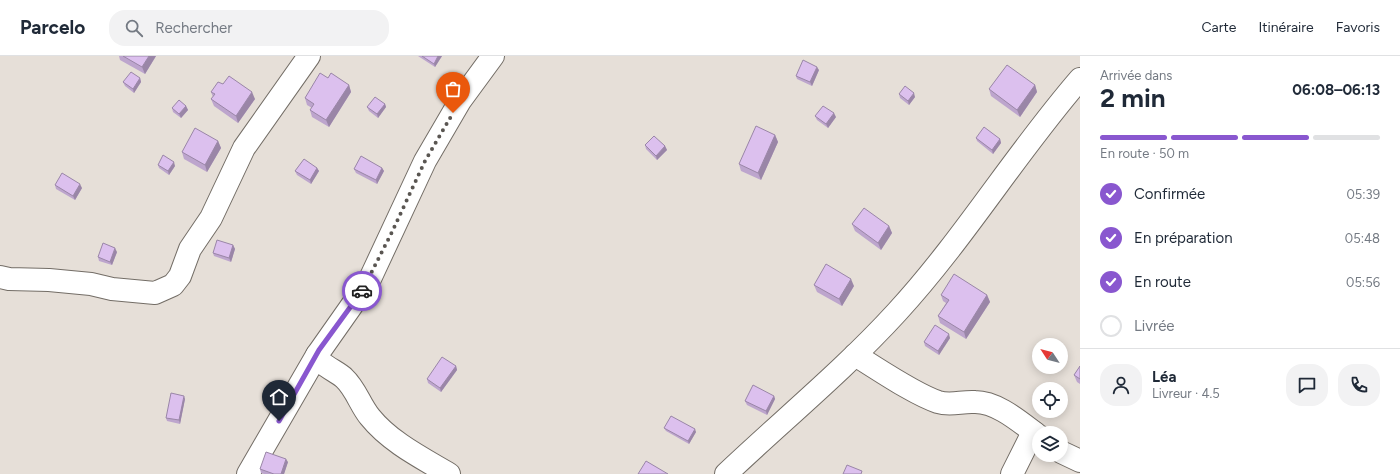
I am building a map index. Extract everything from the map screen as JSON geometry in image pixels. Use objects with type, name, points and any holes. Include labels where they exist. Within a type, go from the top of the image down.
[{"type":"street","points":[[0,277],[9,279],[49,280],[91,284],[112,289],[155,293],[173,286],[180,276],[190,249],[211,218],[244,148],[309,56]]},
{"type":"street","points":[[248,474],[317,355],[369,281],[425,161],[460,101],[493,56]]},
{"type":"street","points":[[726,474],[855,355],[897,312],[954,245],[1017,158],[1080,79]]},
{"type":"street","points":[[317,355],[319,360],[345,379],[370,416],[381,427],[402,445],[449,474]]},
{"type":"street","points":[[855,355],[914,390],[938,402],[956,404],[974,402],[987,404],[1013,417],[1032,431]]},
{"type":"street","points":[[1012,474],[1032,441]]},
{"type":"street","points":[[1068,455],[1080,461]]},
{"type":"building","points":[[123,56],[149,56],[142,67]]},
{"type":"building","points":[[422,56],[438,56],[434,64]]},
{"type":"building","points":[[803,60],[817,67],[810,82],[796,76]]},
{"type":"building","points":[[1007,65],[1035,85],[1017,110],[989,89]]},
{"type":"building","points":[[131,72],[140,78],[133,89],[123,82]]},
{"type":"building","points":[[320,73],[328,78],[331,73],[349,85],[326,120],[310,110],[314,104],[305,98]]},
{"type":"building","points":[[229,76],[252,92],[236,116],[211,99],[215,94],[211,92],[218,82],[223,84]]},
{"type":"building","points":[[905,86],[914,93],[908,101],[899,94]]},
{"type":"building","points":[[375,97],[385,104],[377,114],[367,107]]},
{"type":"building","points":[[179,100],[186,106],[179,114],[172,108]]},
{"type":"building","points":[[823,106],[834,113],[826,124],[815,116]]},
{"type":"building","points":[[756,126],[775,135],[758,173],[739,164]]},
{"type":"building","points":[[984,127],[1000,139],[992,150],[976,138]]},
{"type":"building","points":[[195,128],[218,141],[205,165],[182,152]]},
{"type":"building","points":[[654,136],[665,146],[656,156],[645,145]]},
{"type":"building","points":[[163,155],[174,162],[168,171],[158,165]]},
{"type":"building","points":[[361,156],[382,168],[376,180],[354,169]]},
{"type":"building","points":[[304,159],[317,168],[310,180],[295,171]]},
{"type":"building","points":[[62,173],[80,184],[73,196],[55,185]]},
{"type":"building","points":[[864,208],[889,226],[878,243],[852,224]]},
{"type":"building","points":[[217,240],[233,245],[229,258],[213,253]]},
{"type":"building","points":[[103,243],[115,248],[110,262],[98,257]]},
{"type":"building","points":[[826,264],[851,279],[839,299],[814,285]]},
{"type":"building","points":[[954,274],[987,295],[964,332],[938,316],[949,300],[941,295]]},
{"type":"building","points":[[935,325],[949,334],[938,351],[924,342]]},
{"type":"building","points":[[442,357],[456,366],[440,388],[427,379]]},
{"type":"building","points":[[1080,366],[1080,379],[1074,375]]},
{"type":"building","points":[[753,385],[774,396],[766,411],[745,401]]},
{"type":"building","points":[[171,393],[184,396],[179,420],[166,418]]},
{"type":"building","points":[[671,416],[695,429],[688,441],[664,428]]},
{"type":"building","points":[[266,452],[286,459],[281,474],[274,474],[260,469]]},
{"type":"building","points":[[646,461],[668,474],[638,474]]},
{"type":"building","points":[[847,465],[862,471],[861,474],[843,474]]},
{"type":"way so far","points":[[362,291],[369,281],[425,161],[453,113]]},
{"type":"route","points":[[279,421],[319,350],[362,291]]}]
